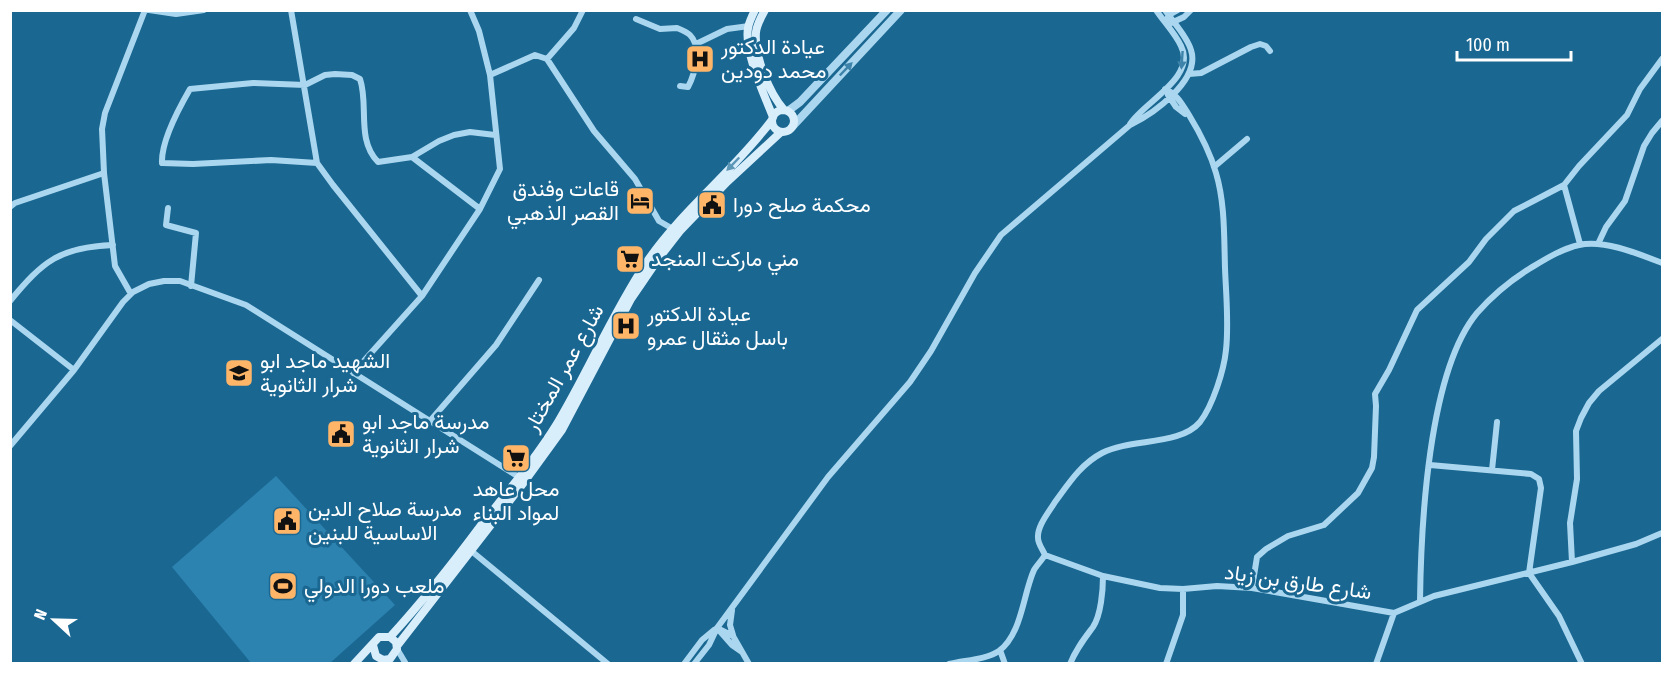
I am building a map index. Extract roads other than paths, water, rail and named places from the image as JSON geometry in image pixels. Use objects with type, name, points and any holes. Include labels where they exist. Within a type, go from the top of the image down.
[{"type":"main road","points":[[755,10],[749,27],[748,41],[773,127],[786,132],[792,127],[794,120],[775,100],[757,50],[756,32],[765,10]]},
{"type":"main road","points":[[772,118],[778,112],[786,111]]},
{"type":"main road","name":"شارع عمر المختار","points":[[522,479],[568,405],[628,291],[673,229],[759,137],[772,118]]},
{"type":"main road","name":"شارع عمر المختار","points":[[397,647],[468,549],[562,430],[632,299],[659,258],[680,231],[727,182],[781,132]]},
{"type":"main road","name":"شارع عمر المختار","points":[[390,637],[468,549]]},
{"type":"main road","points":[[354,663],[380,637],[390,637],[397,647],[393,656],[386,661],[370,663]]},
{"type":"main road","points":[[373,645],[374,654],[386,661]]},
{"type":"street","points":[[131,294],[115,266],[104,173],[102,129],[105,113],[147,10],[176,14],[204,10]]},
{"type":"street","points":[[291,10],[317,163],[422,296]]},
{"type":"street","points":[[353,373],[422,296],[480,209],[500,169],[490,75],[479,31],[470,10]]},
{"type":"street","points":[[547,59],[574,28],[583,10]]},
{"type":"street","points":[[786,111],[800,102],[887,10]]},
{"type":"street","points":[[792,127],[901,10]]},
{"type":"street","points":[[1130,125],[1136,114],[1181,72],[1184,53],[1181,45],[1156,10]]},
{"type":"street","points":[[1167,13],[1178,10]]},
{"type":"street","points":[[1165,23],[1174,23],[1191,10]]},
{"type":"street","points":[[1165,23],[1167,13]]},
{"type":"street","points":[[694,663],[709,645],[732,606],[828,477],[909,382],[931,351],[980,265],[1001,235],[1130,125],[1174,93],[1189,74],[1193,58],[1192,52],[1167,13]]},
{"type":"street","points":[[636,20],[660,29],[677,28],[690,35],[696,44],[694,75],[688,87],[680,86]]},
{"type":"street","points":[[696,44],[727,29],[749,27]]},
{"type":"street","points":[[1189,74],[1201,73],[1260,44],[1266,46],[1270,51]]},
{"type":"street","points":[[490,75],[535,55],[547,59],[594,131],[635,179],[659,221],[673,229]]},
{"type":"street","points":[[1252,588],[1257,557],[1288,536],[1324,525],[1358,493],[1372,468],[1374,458],[1375,394],[1417,310],[1469,262],[1486,239],[1514,211],[1564,185],[1627,115],[1640,89],[1662,59]]},
{"type":"street","points":[[317,163],[271,160],[194,164],[162,163],[168,135],[189,89],[253,82],[304,85],[325,75],[344,74],[357,77],[361,83],[366,139],[375,159],[383,162],[412,157],[454,135],[470,132],[495,135]]},
{"type":"street","points":[[949,663],[986,657],[1000,650],[1009,639],[1020,617],[1035,569],[1045,555],[1038,539],[1040,529],[1046,516],[1073,477],[1101,454],[1117,447],[1184,434],[1200,422],[1210,405],[1223,366],[1227,331],[1221,198],[1214,166],[1207,148],[1174,93],[1165,89]]},
{"type":"street","points":[[1165,89],[1176,107],[1190,118]]},
{"type":"street","points":[[1598,244],[1606,227],[1625,201],[1644,146],[1662,121]]},
{"type":"street","points":[[1214,166],[1247,139]]},
{"type":"street","points":[[412,157],[480,209]]},
{"type":"street","points":[[10,207],[15,203],[104,173]]},
{"type":"street","points":[[1564,185],[1580,244]]},
{"type":"street","points":[[168,208],[166,225],[196,232],[191,286]]},
{"type":"street","points":[[1420,602],[1424,505],[1445,382],[1464,335],[1477,314],[1511,281],[1543,261],[1580,244],[1598,244],[1635,252],[1662,262]]},
{"type":"street","points":[[10,302],[46,263],[71,250],[88,246],[113,245]]},
{"type":"street","points":[[430,421],[496,345],[539,280]]},
{"type":"street","points":[[10,446],[74,370],[131,294],[149,284],[180,281],[246,305],[522,479]]},
{"type":"street","points":[[10,320],[74,370]]},
{"type":"street","points":[[1572,562],[1570,523],[1577,479],[1576,431],[1581,418],[1588,403],[1599,391],[1662,339]]},
{"type":"street","points":[[1492,470],[1497,422]]},
{"type":"street","points":[[1430,465],[1531,474],[1539,479],[1541,488],[1529,573],[1559,616],[1582,663]]},
{"type":"street","name":"شارع طارق بن زياد","points":[[1045,555],[1102,576],[1160,588],[1184,589],[1217,586],[1252,588],[1394,613],[1458,589],[1572,562],[1662,533]]},
{"type":"street","points":[[468,549],[608,663]]},
{"type":"street","points":[[1070,663],[1076,649],[1096,620],[1104,592],[1102,576]]},
{"type":"street","points":[[1166,663],[1183,615],[1184,589]]},
{"type":"street","points":[[731,639],[732,606]]},
{"type":"street","points":[[1376,663],[1394,613]]},
{"type":"street","points":[[717,628],[731,639],[749,663]]},
{"type":"street","points":[[684,663],[702,640],[717,628]]},
{"type":"street","points":[[709,645],[715,641],[731,639]]},
{"type":"street","points":[[397,647],[406,663]]},
{"type":"street","points":[[1000,650],[1005,663]]},
{"type":"place","name":"عيادة الدكتور محمد دودين","points":[[700,59]]},
{"type":"place","name":"قاعات وفندق القصر الذهبي","points":[[640,201]]},
{"type":"place","name":"محكمة صلح دورا","points":[[712,205]]},
{"type":"place","name":"مني ماركت المنجد","points":[[630,259]]},
{"type":"place","name":"عيادة الدكتور باسل مثقال عمرو","points":[[626,326]]},
{"type":"place","name":"الشهيد ماجد ابو شرار الثانوية","points":[[239,373]]},
{"type":"place","name":"مدرسة ماجد ابو شرار الثانوية","points":[[341,434]]},
{"type":"place","name":"محل عاهد لمواد البناء","points":[[516,458]]},
{"type":"place","name":"مدرسة صلاح الدين الاساسية للبنين","points":[[287,521]]},
{"type":"place","name":"ملعب دورا الدولي","points":[[283,586]]}]
